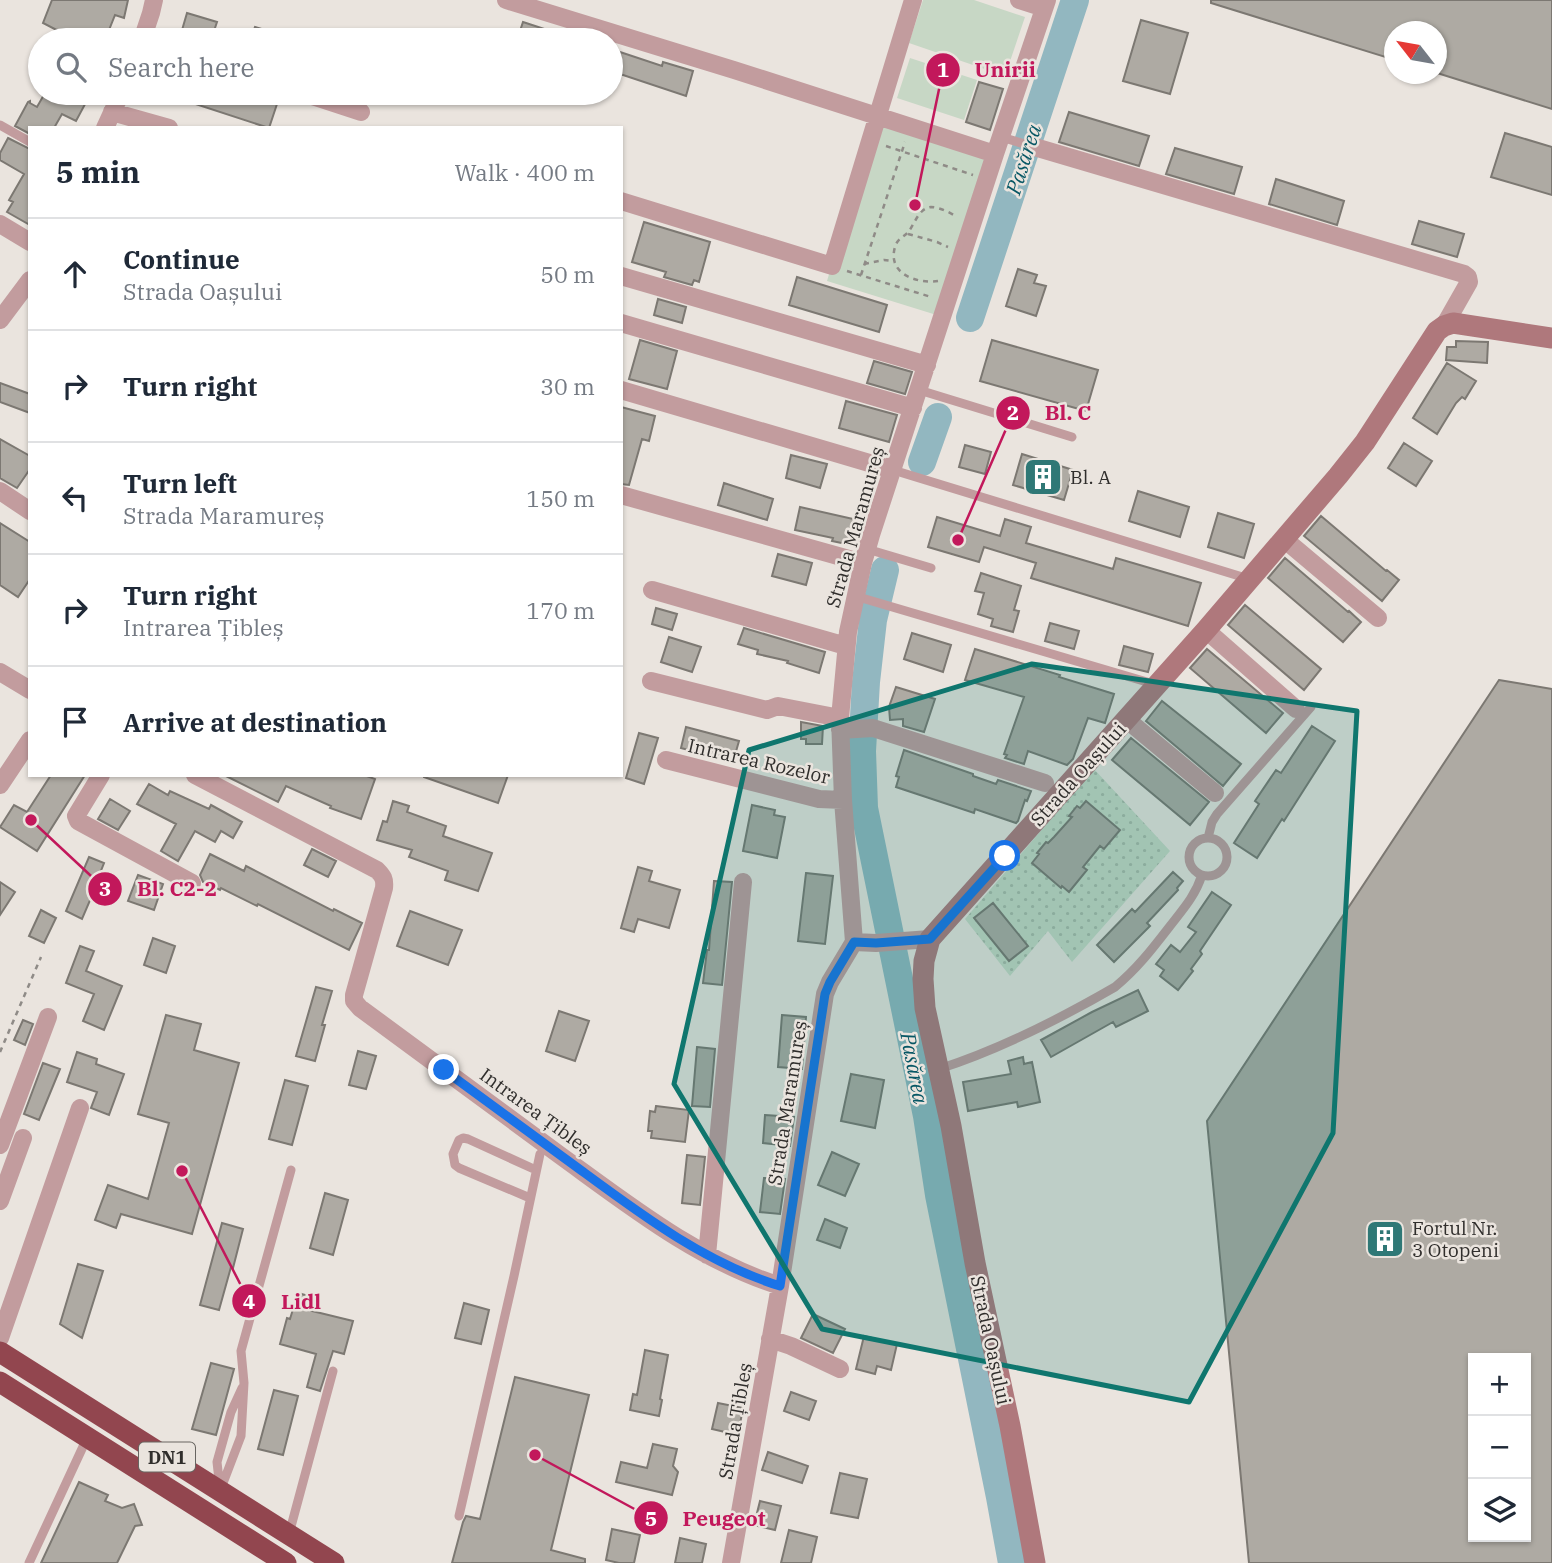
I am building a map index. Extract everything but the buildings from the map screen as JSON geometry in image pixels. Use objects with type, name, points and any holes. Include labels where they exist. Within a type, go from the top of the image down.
[{"type":"highway","name":"DN1","points":[[0,1352],[334,1563]]},
{"type":"highway","name":"DN1","points":[[2,1388],[88,1437],[286,1563]]},
{"type":"street","points":[[146,28],[154,0]]},
{"type":"street","points":[[506,0],[596,28]]},
{"type":"street","points":[[623,202],[832,266],[914,0]]},
{"type":"street","points":[[1019,0],[1045,4]]},
{"type":"street","name":"Strada Maramureș","points":[[780,1286],[825,994],[854,942],[840,724],[850,637],[870,555],[900,472],[913,408],[1045,4]]},
{"type":"street","points":[[623,37],[995,154]]},
{"type":"street","points":[[340,105],[361,112]]},
{"type":"street","points":[[108,120],[154,126]]},
{"type":"street","points":[[1038,148],[1464,274],[1469,282],[1444,326]]},
{"type":"street","points":[[0,224],[28,241]]},
{"type":"street","points":[[623,277],[927,365]]},
{"type":"street","points":[[0,320],[28,283]]},
{"type":"street","points":[[1444,326],[1453,323],[1552,338]]},
{"type":"street","points":[[623,324],[913,408]]},
{"type":"street","name":"Strada Oașului","points":[[1035,1563],[1010,1426],[975,1263],[951,1126],[925,1008],[923,979],[930,939],[1251,579],[1360,448],[1437,331],[1444,326]]},
{"type":"street","points":[[623,391],[900,472]]},
{"type":"street","points":[[0,491],[28,510]]},
{"type":"street","points":[[623,495],[870,555]]},
{"type":"street","points":[[1284,539],[1378,618]]},
{"type":"street","points":[[652,590],[850,637]]},
{"type":"street","points":[[1206,630],[1303,708]]},
{"type":"street","points":[[0,672],[28,689]]},
{"type":"street","points":[[651,681],[767,710],[778,706],[840,724],[873,728],[1045,783]]},
{"type":"street","points":[[1126,719],[1214,793]]},
{"type":"street","points":[[0,785],[28,743]]},
{"type":"street","name":"Intrarea Rozelor","points":[[666,760],[819,799],[843,800]]},
{"type":"street","points":[[100,777],[76,816],[78,821],[192,883]]},
{"type":"street","name":"Intrarea Țibleș","points":[[207,778],[377,870],[383,876],[384,888],[354,995],[354,1001],[360,1008],[649,1219],[707,1255],[780,1286]]},
{"type":"street","points":[[707,1255],[743,882]]},
{"type":"street","points":[[854,942],[930,939]]},
{"type":"street","points":[[0,1145],[48,1017]]},
{"type":"street","points":[[0,1338],[80,1108]]},
{"type":"street","points":[[0,1200],[23,1138]]},
{"type":"street","name":"Strada Țibleș","points":[[731,1563],[780,1286]]},
{"type":"street","points":[[770,1339],[840,1369]]},
{"type":"lane","points":[[0,125],[28,141]]},
{"type":"lane","points":[[1002,137],[1038,148]]},
{"type":"lane","points":[[919,390],[1072,437]]},
{"type":"lane","points":[[900,472],[1251,579]]},
{"type":"lane","points":[[870,555],[907,560],[931,568]]},
{"type":"lane","points":[[861,598],[1147,682]]},
{"type":"lane","points":[[1208,838],[1217,814],[1303,708]]},
{"type":"lane","points":[[1208,838],[1220,843],[1224,848],[1226,860],[1220,871],[1202,875],[1190,863],[1190,851],[1197,841],[1208,838]]},
{"type":"lane","points":[[939,1069],[1015,1040],[1115,987],[1129,976],[1196,892],[1202,875]]},
{"type":"lane","points":[[530,1198],[459,1168],[453,1160],[453,1154],[459,1140],[463,1138],[536,1170]]},
{"type":"lane","points":[[459,1516],[540,1154]]},
{"type":"lane","points":[[220,1491],[241,1436],[244,1384],[242,1351],[291,1170]]},
{"type":"lane","points":[[289,1534],[333,1371]]},
{"type":"lane","points":[[220,1491],[217,1462],[231,1412],[244,1384]]},
{"type":"lane","points":[[29,1563],[88,1437]]},
{"type":"path","points":[[861,275],[910,126]]},
{"type":"path","points":[[870,140],[976,176]]},
{"type":"path","points":[[908,234],[916,218],[931,207],[951,213],[963,221]]},
{"type":"path","points":[[942,276],[938,281],[927,282],[913,280],[899,272],[894,261],[895,247],[901,237],[908,234],[937,242],[962,256]]},
{"type":"path","points":[[864,264],[894,261]]},
{"type":"path","points":[[832,266],[948,302]]},
{"type":"path","points":[[0,1052],[41,957]]},
{"type":"highlighted area","points":[[1032,664],[1357,711],[1333,1133],[1189,1402],[822,1329],[674,1084],[749,750]]},
{"type":"green space","points":[[923,0],[974,0],[1025,17],[1005,76],[909,43]]},
{"type":"green space","points":[[910,58],[977,80],[964,120],[897,98]]},
{"type":"green space","points":[[877,116],[995,154],[943,317],[827,281]]},
{"type":"green space","points":[[1094,769],[1170,851],[1072,962],[1048,931],[1010,976],[965,919]]},
{"type":"waterway","name":"Pasărea","points":[[970,318],[1075,0]]},
{"type":"waterway","name":"Pasărea","points":[[922,462],[938,417]]},
{"type":"waterway","name":"Pasărea","points":[[885,570],[873,620],[866,682],[862,751],[864,808],[927,1116],[939,1195],[1012,1563]]},
{"type":"place","name":"Unirii","points":[[915,205]]},
{"type":"place","name":"Bl. A","points":[[1043,477]]},
{"type":"place","name":"Bl. C","points":[[958,540]]},
{"type":"place","name":"Bl. C2-2","points":[[31,820]]},
{"type":"place","name":"Lidl","points":[[182,1171]]},
{"type":"place","name":"Fortul Nr. 3 Otopeni","points":[[1385,1239]]},
{"type":"place","name":"Peugeot","points":[[535,1455]]},
{"type":"route","points":[[444,1070],[649,1219],[707,1255],[780,1286],[825,994],[830,982],[854,942],[930,939],[1005,856]]}]
